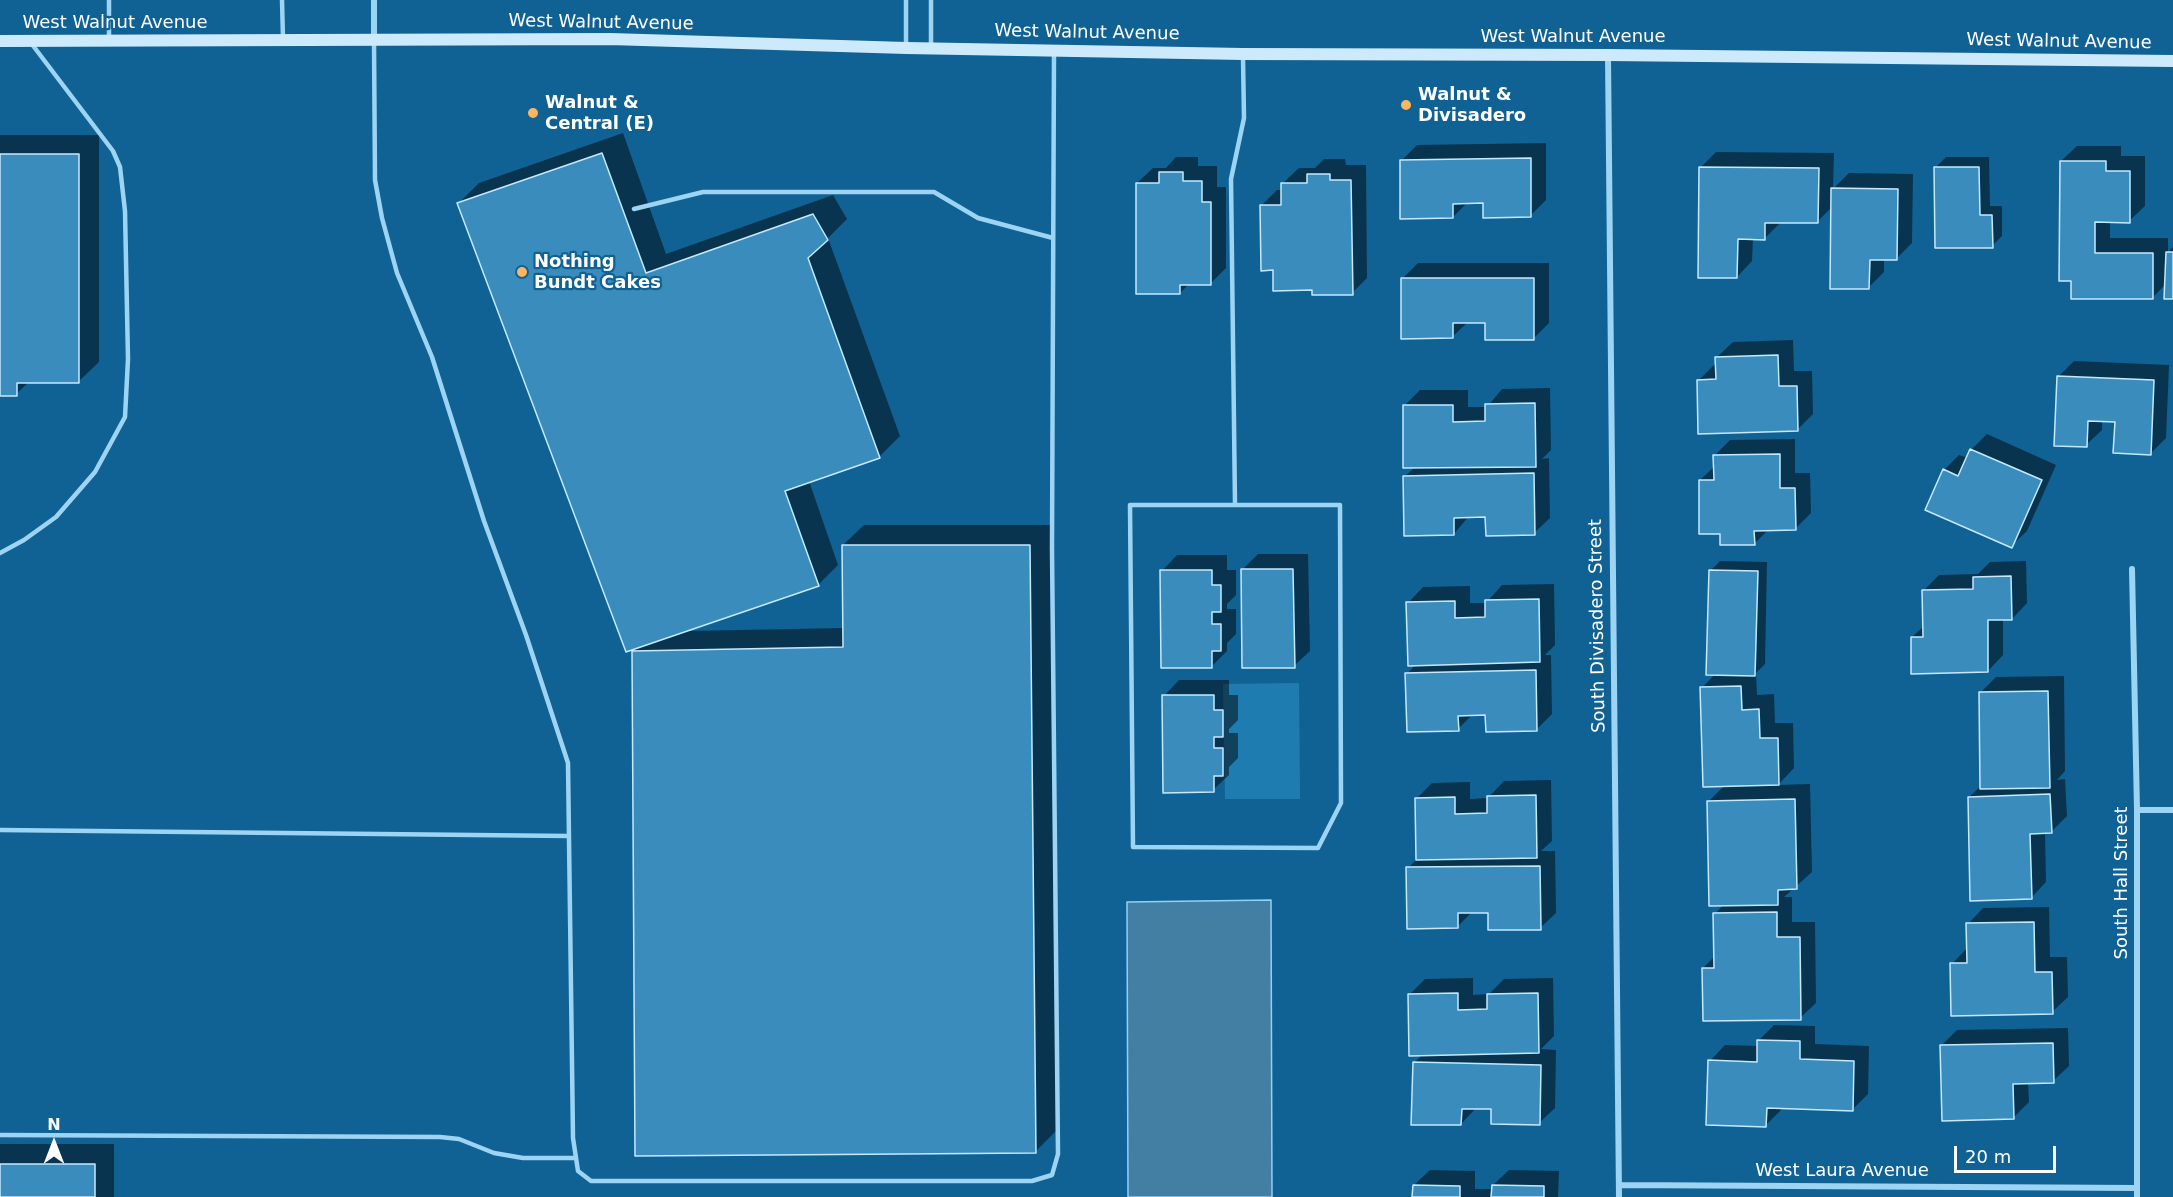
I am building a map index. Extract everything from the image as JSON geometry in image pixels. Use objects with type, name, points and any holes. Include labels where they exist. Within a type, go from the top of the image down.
[{"type":"main road","name":"West Walnut Avenue","points":[[0,41],[610,39],[931,49],[1243,54],[2173,61]]},
{"type":"street","points":[[374,0],[374,41]]},
{"type":"street","name":"South Divisadero Street","points":[[1608,55],[1619,1197]]},
{"type":"street","name":"South Hall Street","points":[[2132,569],[2137,810],[2137,1197]]},
{"type":"street","points":[[2137,810],[2173,810]]},
{"type":"street","name":"West Laura Avenue","points":[[1619,1185],[2137,1188]]},
{"type":"lane","points":[[109,0],[109,41]]},
{"type":"lane","points":[[282,0],[283,41]]},
{"type":"lane","points":[[906,0],[906,48]]},
{"type":"lane","points":[[931,0],[931,49]]},
{"type":"lane","points":[[0,553],[24,540],[56,517],[94,472],[125,417],[128,348],[125,211],[120,167],[113,151],[30,41]]},
{"type":"lane","points":[[374,41],[375,180],[382,218],[397,273],[432,357],[484,521],[560,734],[568,763],[570,1037],[575,1158],[578,1171],[591,1181],[1032,1181],[1052,1175],[1058,1154],[1052,549],[1054,51]]},
{"type":"lane","points":[[1235,505],[1231,179],[1244,118],[1243,54]]},
{"type":"lane","points":[[634,209],[703,192],[934,192],[978,218],[1053,238]]},
{"type":"lane","points":[[1130,505],[1235,505],[1340,505],[1341,803],[1318,848],[1133,847],[1130,505]]},
{"type":"lane","points":[[0,830],[568,836]]},
{"type":"lane","points":[[0,1135],[440,1137],[459,1140],[494,1153],[523,1158],[575,1158]]},
{"type":"shaded area","points":[[1299,683],[1300,799],[1225,799],[1223,684]]},
{"type":"shaded area","points":[[1271,900],[1272,1197],[1128,1197],[1127,902]]},
{"type":"building","points":[[602,153],[646,273],[813,214],[828,240],[808,258],[880,458],[785,491],[819,586],[626,652],[457,203]]},
{"type":"building","points":[[0,154],[79,154],[79,383],[17,383],[17,396],[0,396]]},
{"type":"building","points":[[1531,158],[1531,217],[1483,218],[1483,203],[1453,204],[1453,218],[1400,219],[1400,160]]},
{"type":"building","points":[[2060,161],[2106,161],[2106,171],[2130,171],[2130,223],[2095,222],[2095,253],[2153,253],[2153,299],[2071,299],[2071,281],[2059,281]]},
{"type":"building","points":[[1699,167],[1819,168],[1818,223],[1765,223],[1765,240],[1738,239],[1737,278],[1698,278]]},
{"type":"building","points":[[1934,167],[1979,167],[1980,215],[1992,215],[1993,248],[1935,248]]},
{"type":"building","points":[[1159,172],[1183,172],[1183,181],[1202,181],[1202,202],[1211,202],[1211,285],[1180,285],[1180,294],[1136,294],[1136,183],[1159,183]]},
{"type":"building","points":[[1307,174],[1330,174],[1330,180],[1351,180],[1353,295],[1312,295],[1312,290],[1273,291],[1273,270],[1261,271],[1260,205],[1281,205],[1281,183],[1307,183]]},
{"type":"building","points":[[1831,188],[1898,189],[1897,260],[1870,260],[1869,289],[1830,289]]},
{"type":"building","points":[[2166,252],[2173,252],[2173,299],[2164,299]]},
{"type":"building","points":[[1401,278],[1534,278],[1534,340],[1485,340],[1485,323],[1453,323],[1453,338],[1401,339]]},
{"type":"building","points":[[1778,355],[1779,386],[1797,386],[1798,431],[1698,434],[1697,380],[1716,379],[1715,357]]},
{"type":"building","points":[[2057,376],[2154,380],[2151,455],[2113,453],[2115,422],[2088,421],[2087,447],[2054,446]]},
{"type":"building","points":[[1535,403],[1536,467],[1403,468],[1403,405],[1453,405],[1453,422],[1485,421],[1485,404]]},
{"type":"building","points":[[1970,449],[2042,480],[2012,548],[1925,510],[1943,469],[1958,476]]},
{"type":"building","points":[[1780,454],[1780,488],[1795,488],[1796,530],[1754,531],[1755,545],[1720,545],[1720,534],[1699,534],[1699,480],[1714,480],[1713,455]]},
{"type":"building","points":[[1534,473],[1535,535],[1486,536],[1485,517],[1454,518],[1454,535],[1404,536],[1403,476]]},
{"type":"building","points":[[842,545],[1030,545],[1036,1153],[635,1156],[632,651],[843,647]]},
{"type":"building","points":[[1241,569],[1293,569],[1295,668],[1242,668]]},
{"type":"building","points":[[1160,570],[1212,570],[1212,585],[1221,585],[1221,612],[1212,612],[1212,624],[1221,624],[1221,651],[1212,651],[1212,668],[1161,668]]},
{"type":"building","points":[[1709,570],[1758,571],[1755,676],[1706,675]]},
{"type":"building","points":[[2011,576],[2012,620],[1988,620],[1988,672],[1911,674],[1911,637],[1923,637],[1922,590],[1973,589],[1973,577]]},
{"type":"building","points":[[1539,599],[1540,662],[1408,666],[1406,602],[1455,601],[1455,618],[1485,617],[1485,600]]},
{"type":"building","points":[[1536,670],[1537,731],[1486,732],[1485,715],[1458,716],[1459,731],[1407,732],[1405,673]]},
{"type":"building","points":[[1741,686],[1742,710],[1759,709],[1760,738],[1778,738],[1779,785],[1703,787],[1700,687]]},
{"type":"building","points":[[2048,691],[2050,788],[1980,789],[1979,692]]},
{"type":"building","points":[[1162,695],[1214,695],[1214,710],[1223,710],[1223,737],[1214,737],[1214,748],[1223,748],[1223,776],[1214,776],[1214,792],[1163,793]]},
{"type":"building","points":[[2050,794],[2052,833],[2030,834],[2032,899],[1970,901],[1968,797]]},
{"type":"building","points":[[1536,795],[1537,858],[1416,860],[1415,798],[1455,797],[1455,814],[1487,813],[1487,796]]},
{"type":"building","points":[[1795,799],[1797,889],[1778,890],[1778,905],[1709,906],[1707,801]]},
{"type":"building","points":[[1540,866],[1541,930],[1488,930],[1488,913],[1458,913],[1458,928],[1407,929],[1406,867]]},
{"type":"building","points":[[1777,912],[1777,937],[1800,937],[1801,1020],[1703,1021],[1702,968],[1714,968],[1713,913]]},
{"type":"building","points":[[2034,922],[2035,972],[2052,972],[2053,1014],[1951,1016],[1950,963],[1967,963],[1966,923]]},
{"type":"building","points":[[1458,993],[1458,1010],[1487,1009],[1487,994],[1538,993],[1539,1053],[1409,1056],[1408,994]]},
{"type":"building","points":[[1757,1040],[1800,1041],[1800,1059],[1854,1061],[1853,1111],[1767,1108],[1766,1127],[1706,1125],[1708,1060],[1757,1062]]},
{"type":"building","points":[[2053,1043],[2054,1083],[2013,1084],[2014,1119],[1942,1121],[1940,1045]]},
{"type":"building","points":[[1413,1062],[1541,1065],[1540,1125],[1491,1124],[1491,1109],[1462,1109],[1461,1125],[1411,1125]]},
{"type":"building","points":[[0,1164],[95,1164],[95,1197],[0,1197]]},
{"type":"building","points":[[1413,1185],[1460,1186],[1460,1197],[1412,1197]]},
{"type":"building","points":[[1492,1185],[1544,1186],[1544,1197],[1491,1197]]},
{"type":"place","name":"Walnut & Divisadero","points":[[1406,105]]},
{"type":"place","name":"Walnut & Central (E)","points":[[533,113]]},
{"type":"place","name":"Nothing Bundt Cakes","points":[[522,272]]}]
